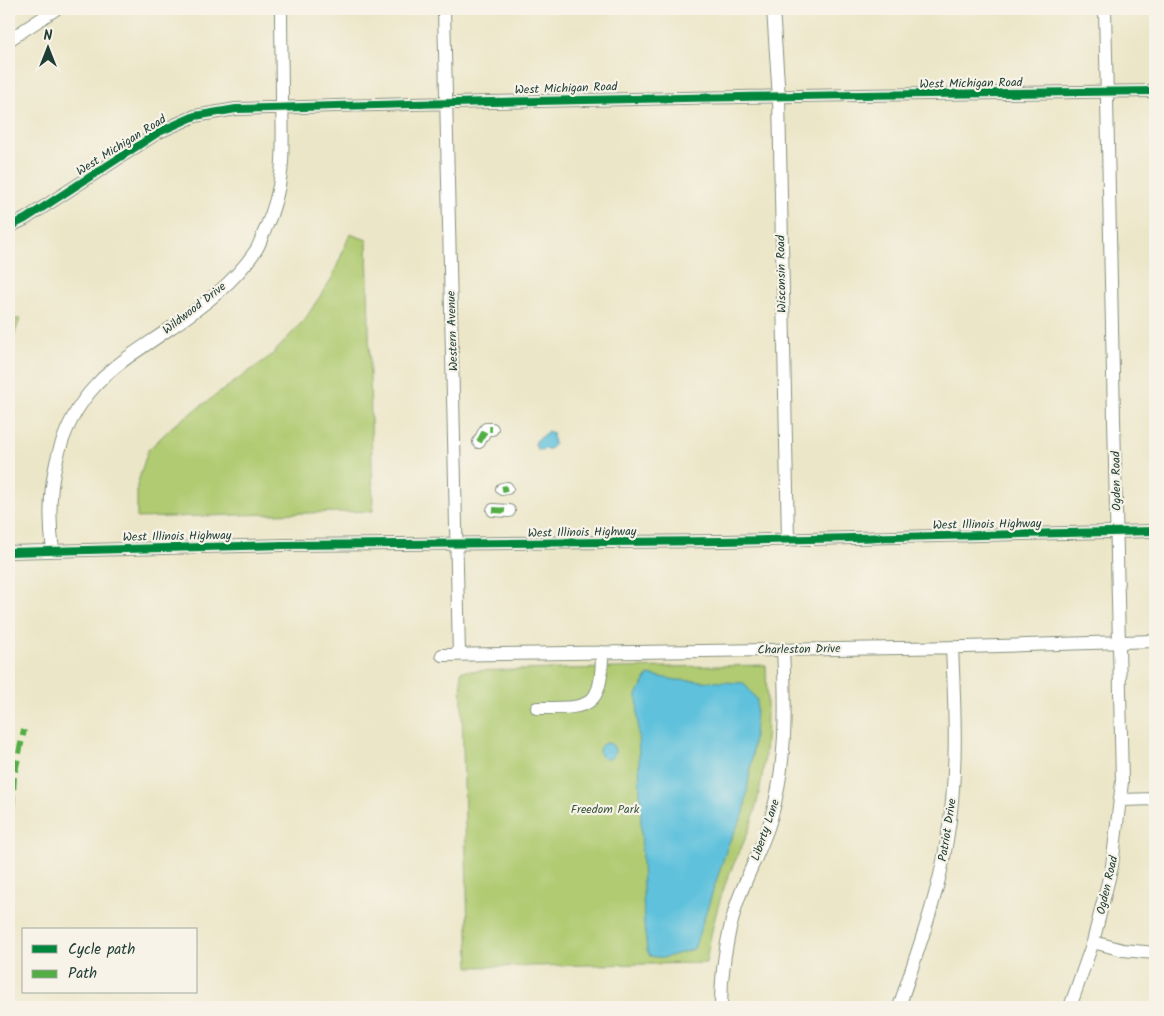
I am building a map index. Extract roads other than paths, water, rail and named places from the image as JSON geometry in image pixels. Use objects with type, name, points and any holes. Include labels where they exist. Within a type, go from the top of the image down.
[{"type":"street","points":[[9,40],[56,9]]},
{"type":"street","name":"Wildwood Drive","points":[[53,550],[50,504],[54,471],[65,434],[88,395],[106,375],[224,287],[256,250],[277,204],[284,157],[281,9]]},
{"type":"street","name":"Western Avenue","points":[[444,9],[459,654]]},
{"type":"street","name":"Wisconsin Road","points":[[773,9],[778,98],[788,540]]},
{"type":"street","name":"Ogden Road","points":[[1070,1007],[1093,942],[1112,866],[1121,800],[1105,9]]},
{"type":"street","name":"West Michigan Road","points":[[9,227],[25,219],[159,132],[195,116],[236,109],[614,98],[778,98],[1155,91]]},
{"type":"street","points":[[479,442],[486,429],[492,429]]},
{"type":"street","points":[[492,510],[510,511]]},
{"type":"street","name":"West Illinois Highway","points":[[9,552],[284,545],[456,545],[1155,532]]},
{"type":"street","name":"Charleston Drive","points":[[442,655],[952,647],[1155,641]]},
{"type":"street","name":"Patriot Drive","points":[[899,1007],[937,887],[947,840],[955,746],[952,647]]},
{"type":"street","name":"Liberty Lane","points":[[721,1007],[722,978],[736,906],[770,822],[779,784],[785,733],[783,649]]},
{"type":"street","points":[[537,708],[578,707],[592,701],[600,690],[602,652]]},
{"type":"street","points":[[1121,800],[1155,799]]},
{"type":"street","points":[[1093,942],[1130,951],[1155,953]]},
{"type":"water","points":[[548,431],[553,433],[554,445],[550,449],[538,450],[535,445],[536,441]]},
{"type":"water","points":[[648,675],[677,680],[744,683],[757,700],[752,758],[744,813],[728,845],[694,949],[663,958],[650,956],[647,950],[644,925],[637,695]]},
{"type":"water","points":[[607,743],[615,751],[607,759],[599,751]]},
{"type":"park label","name":"Freedom Park","points":[[605,809]]}]
